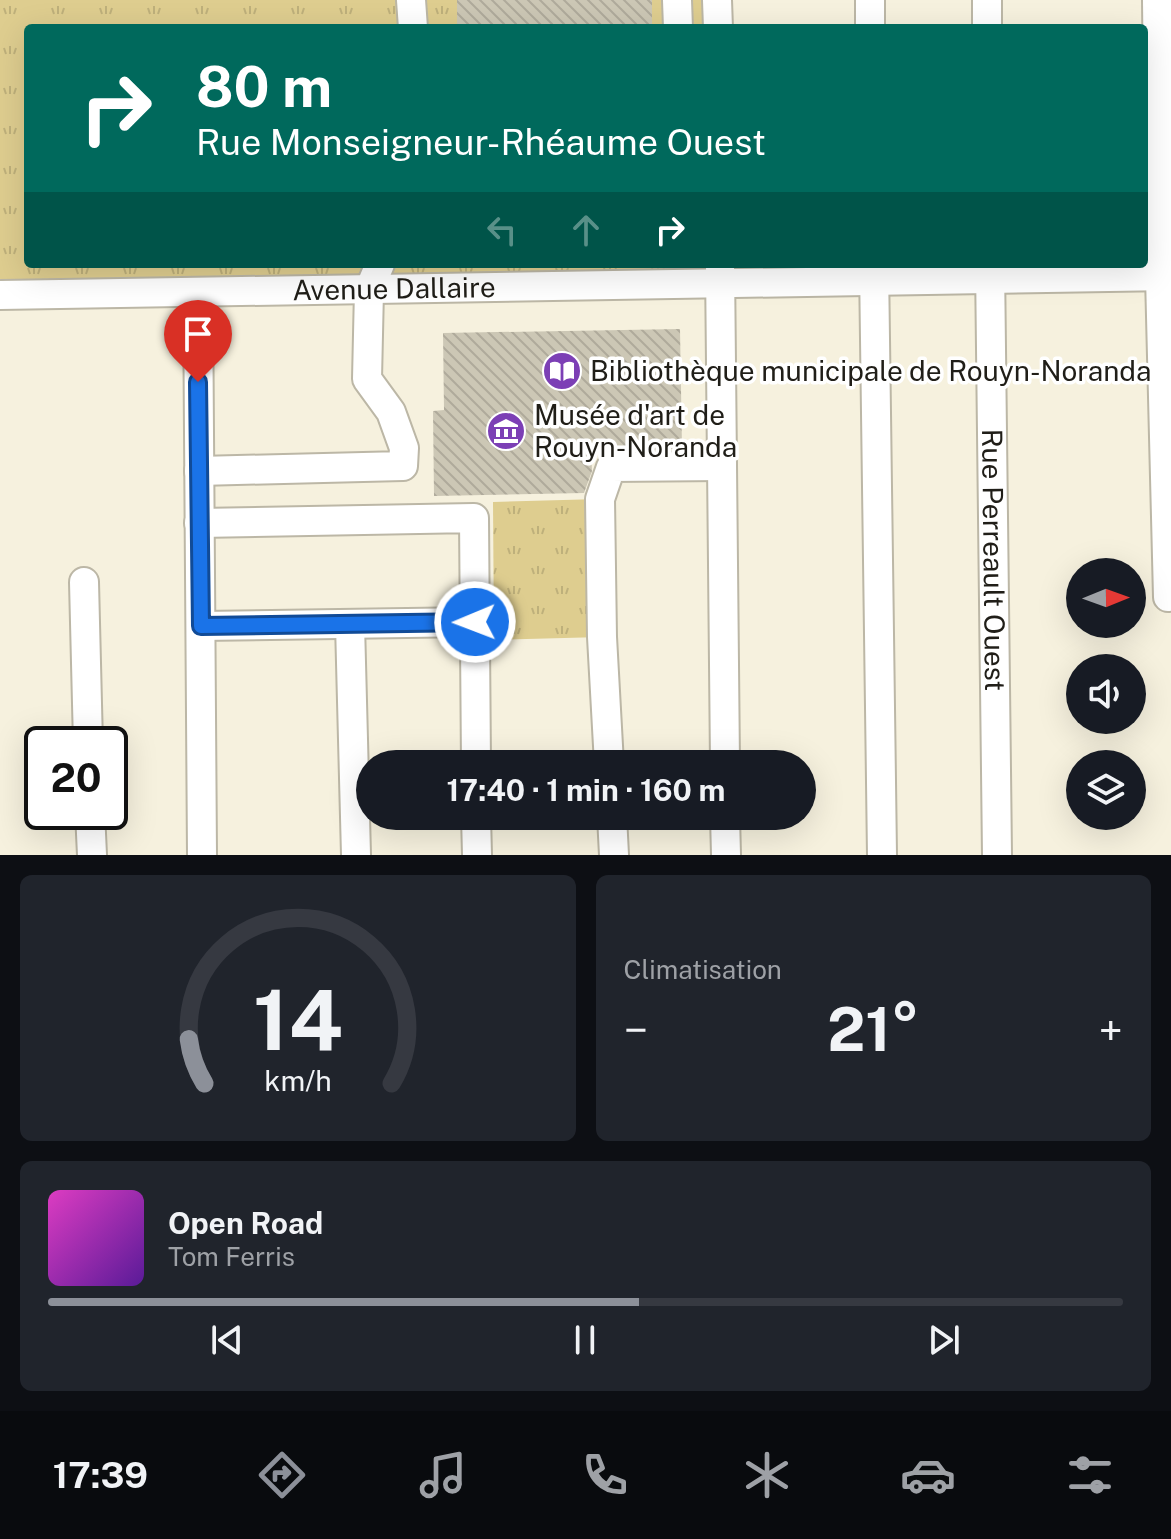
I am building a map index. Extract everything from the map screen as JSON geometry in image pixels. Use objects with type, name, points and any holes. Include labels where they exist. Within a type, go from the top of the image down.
[{"type":"street","points":[[411,0],[413,24]]},
{"type":"street","points":[[677,0],[678,24]]},
{"type":"street","points":[[717,0],[718,24]]},
{"type":"street","points":[[870,0],[870,24]]},
{"type":"street","points":[[987,0],[987,24]]},
{"type":"street","points":[[1157,0],[1165,276],[1168,597]]},
{"type":"street","points":[[199,471],[403,466],[404,448],[391,412],[367,379],[369,290],[378,268]]},
{"type":"street","name":"Avenue Dallaire","points":[[0,295],[369,290],[720,274],[990,271],[1165,276]]},
{"type":"street","name":"Rue Perreault Ouest","points":[[990,271],[997,855]]},
{"type":"street","points":[[875,272],[882,855]]},
{"type":"street","points":[[720,274],[725,750]]},
{"type":"street","points":[[198,292],[202,855]]},
{"type":"street","points":[[608,750],[602,637],[600,499],[611,467],[722,466]]},
{"type":"street","points":[[199,523],[474,518],[476,750]]},
{"type":"street","points":[[84,582],[88,726]]},
{"type":"street","points":[[201,626],[475,622]]},
{"type":"street","points":[[350,624],[356,855]]},
{"type":"street","points":[[91,830],[92,855]]},
{"type":"street","points":[[476,830],[477,855]]},
{"type":"street","points":[[613,830],[614,855]]},
{"type":"street","points":[[725,830],[726,855]]},
{"type":"green space","points":[[0,0],[713,0],[713,24],[24,24],[24,268],[712,268],[712,275],[0,287]]},
{"type":"green space","points":[[600,499],[602,637],[494,640],[493,502]]},
{"type":"building","points":[[457,0],[652,0],[652,24],[457,24]]},
{"type":"building","name":"Bibliothèque municipale de Rouyn-Noranda","points":[[680,329],[682,449],[591,452],[592,471],[584,493],[434,496],[433,411],[444,410],[443,333]]},
{"type":"place","name":"Bibliothèque municipale de Rouyn-Noranda","points":[[562,371]]},
{"type":"place","name":"Musée d'art de Rouyn-Noranda","points":[[506,431]]},
{"type":"route","points":[[198,382],[201,626],[475,622]]}]
